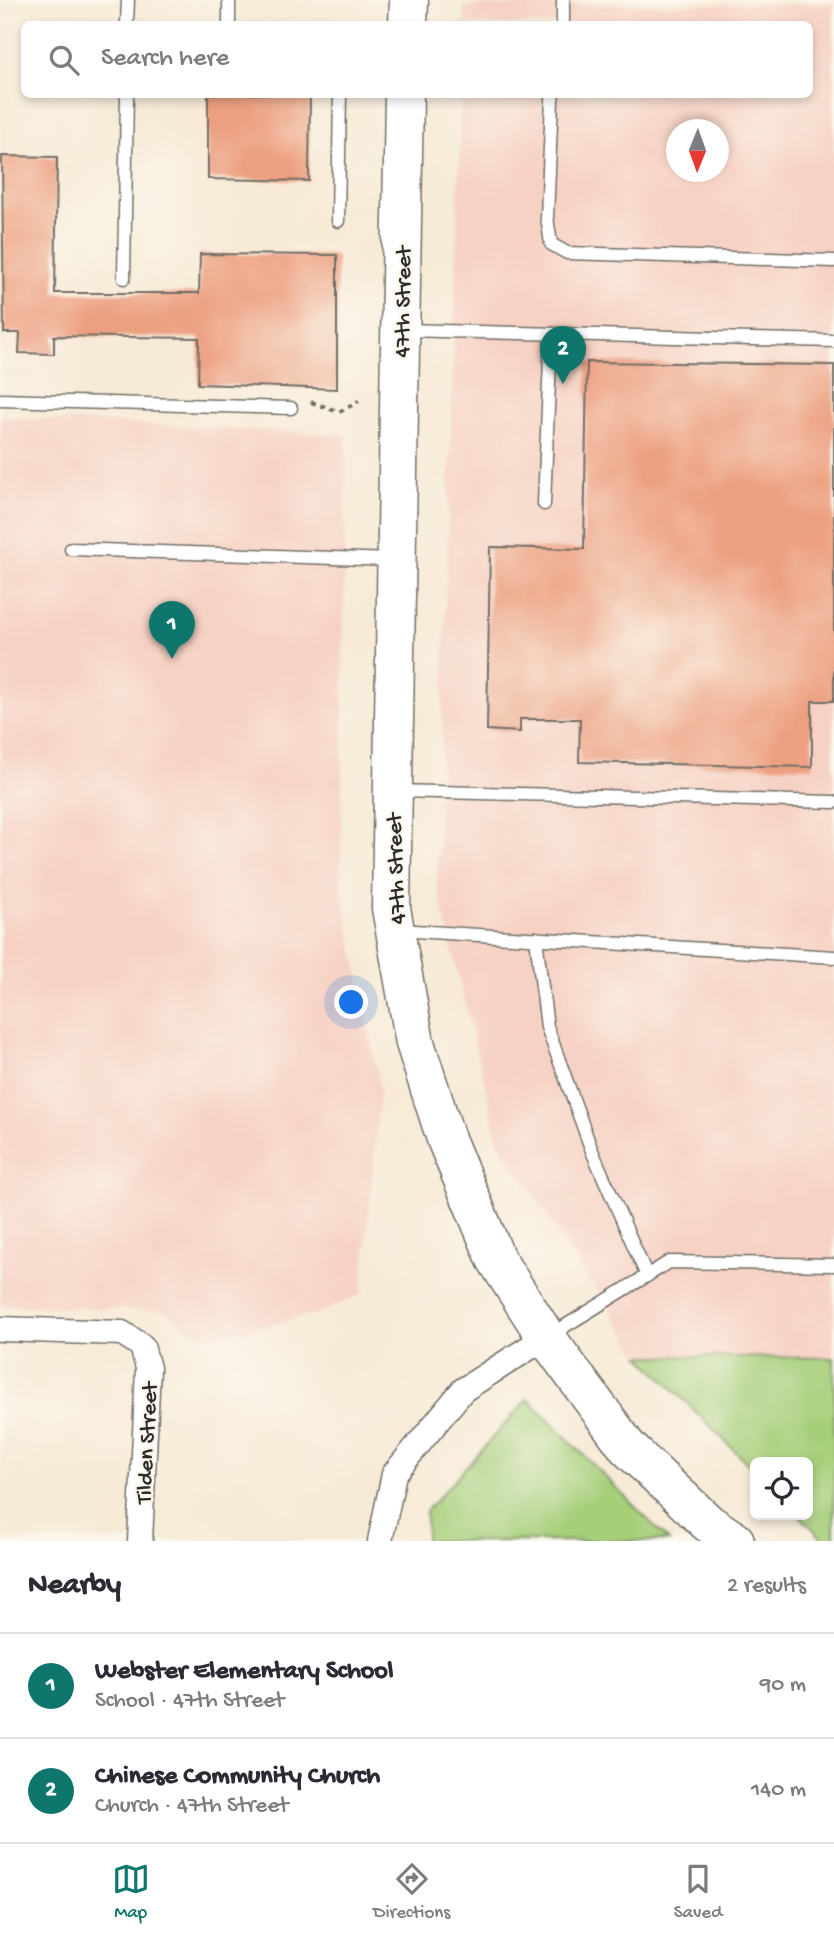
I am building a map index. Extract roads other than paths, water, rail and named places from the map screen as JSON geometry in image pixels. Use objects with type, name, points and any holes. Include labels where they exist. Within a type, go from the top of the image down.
[{"type":"main road","points":[[408,21],[409,0]]},
{"type":"main road","name":"47th Street","points":[[404,98],[391,908],[415,1043],[446,1139],[496,1259],[546,1338],[628,1448],[708,1523],[736,1541]]},
{"type":"street","name":"Tilden Street","points":[[0,1329],[122,1333],[142,1346],[148,1368],[140,1541]]},
{"type":"street","points":[[380,1541],[394,1474],[463,1390],[546,1338]]},
{"type":"lane","points":[[128,0],[128,21]]},
{"type":"lane","points":[[229,0],[229,21]]},
{"type":"lane","points":[[563,0],[563,21]]},
{"type":"lane","points":[[124,278],[127,98]]},
{"type":"lane","points":[[338,221],[340,98]]},
{"type":"lane","points":[[553,98],[547,216],[551,244],[567,253],[834,261]]},
{"type":"lane","points":[[400,330],[834,341]]},
{"type":"lane","points":[[544,504],[551,334]]},
{"type":"lane","points":[[0,400],[291,408]]},
{"type":"lane","points":[[71,549],[396,560]]},
{"type":"lane","points":[[392,791],[834,802]]},
{"type":"lane","points":[[395,930],[834,957]]},
{"type":"lane","points":[[536,938],[547,1027],[592,1151],[648,1276]]},
{"type":"lane","points":[[546,1338],[669,1262],[834,1265]]},
{"type":"place","name":"Chinese Community Church","points":[[563,384]]},
{"type":"place","name":"Webster Elementary School","points":[[172,659]]}]
